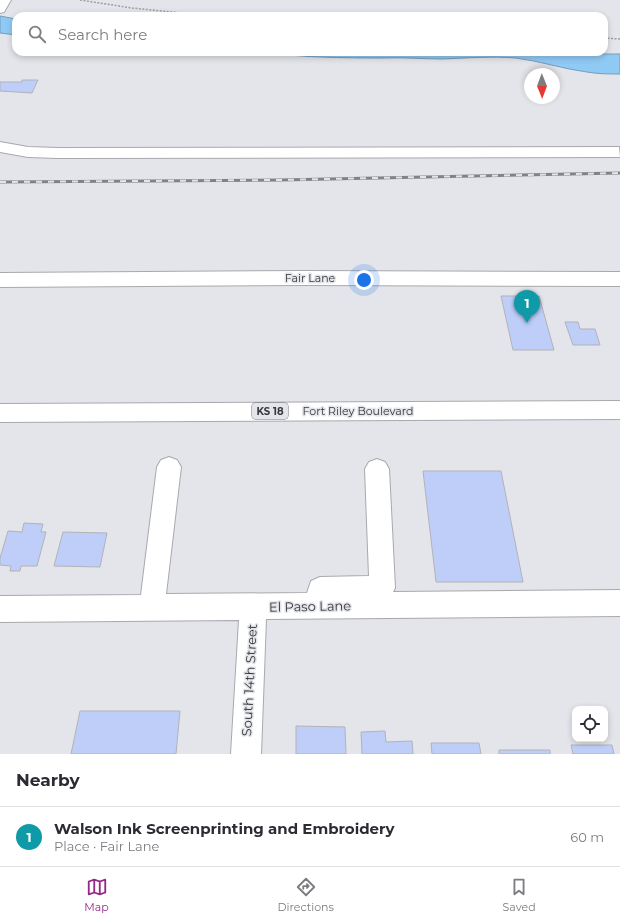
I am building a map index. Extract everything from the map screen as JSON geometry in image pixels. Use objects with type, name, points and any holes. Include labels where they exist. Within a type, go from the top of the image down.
[{"type":"highway","name":"Fort Riley Boulevard","points":[[0,413],[620,410]]},
{"type":"street","points":[[0,10],[5,0]]},
{"type":"street","points":[[0,147],[28,152],[74,153],[620,153]]},
{"type":"street","name":"Fair Lane","points":[[0,280],[298,278],[620,279]]},
{"type":"street","points":[[152,607],[169,467]]},
{"type":"street","points":[[321,606],[320,590],[382,588],[377,469]]},
{"type":"street","name":"El Paso Lane","points":[[0,609],[620,603]]},
{"type":"street","name":"South 14th Street","points":[[246,754],[253,607]]},
{"type":"path","points":[[80,0],[132,8],[172,12]]},
{"type":"path","points":[[608,38],[620,39]]},
{"type":"water","points":[[0,16],[12,18],[12,34],[0,33]]},
{"type":"water","points":[[608,54],[620,54],[620,74],[599,74],[578,71],[516,58],[488,57],[443,59],[312,56],[608,56]]},
{"type":"building","points":[[22,80],[38,80],[32,93],[0,91],[0,82],[22,82]]},
{"type":"building","points":[[501,296],[539,296],[554,350],[513,350]]},
{"type":"building","points":[[565,322],[578,322],[580,329],[595,329],[600,345],[573,345]]},
{"type":"building","points":[[423,471],[501,471],[523,582],[436,582]]},
{"type":"building","points":[[24,523],[43,524],[41,532],[46,532],[37,566],[21,566],[20,571],[10,571],[11,566],[0,565],[0,558],[8,531],[22,532]]},
{"type":"building","points":[[63,532],[107,533],[100,567],[54,566]]},
{"type":"building","points":[[80,711],[180,711],[176,754],[71,754]]},
{"type":"building","points":[[296,726],[345,727],[346,754],[296,754]]},
{"type":"building","points":[[385,731],[386,742],[412,741],[413,754],[362,754],[361,732]]},
{"type":"building","points":[[431,743],[479,743],[481,754],[432,754]]},
{"type":"building","points":[[571,745],[612,745],[614,754],[573,754]]},
{"type":"building","points":[[499,750],[550,750],[550,754],[499,754]]},
{"type":"railway","points":[[0,182],[280,180],[620,173]]},
{"type":"place","name":"Walson Ink Screenprinting and Embroidery","points":[[527,323]]}]
